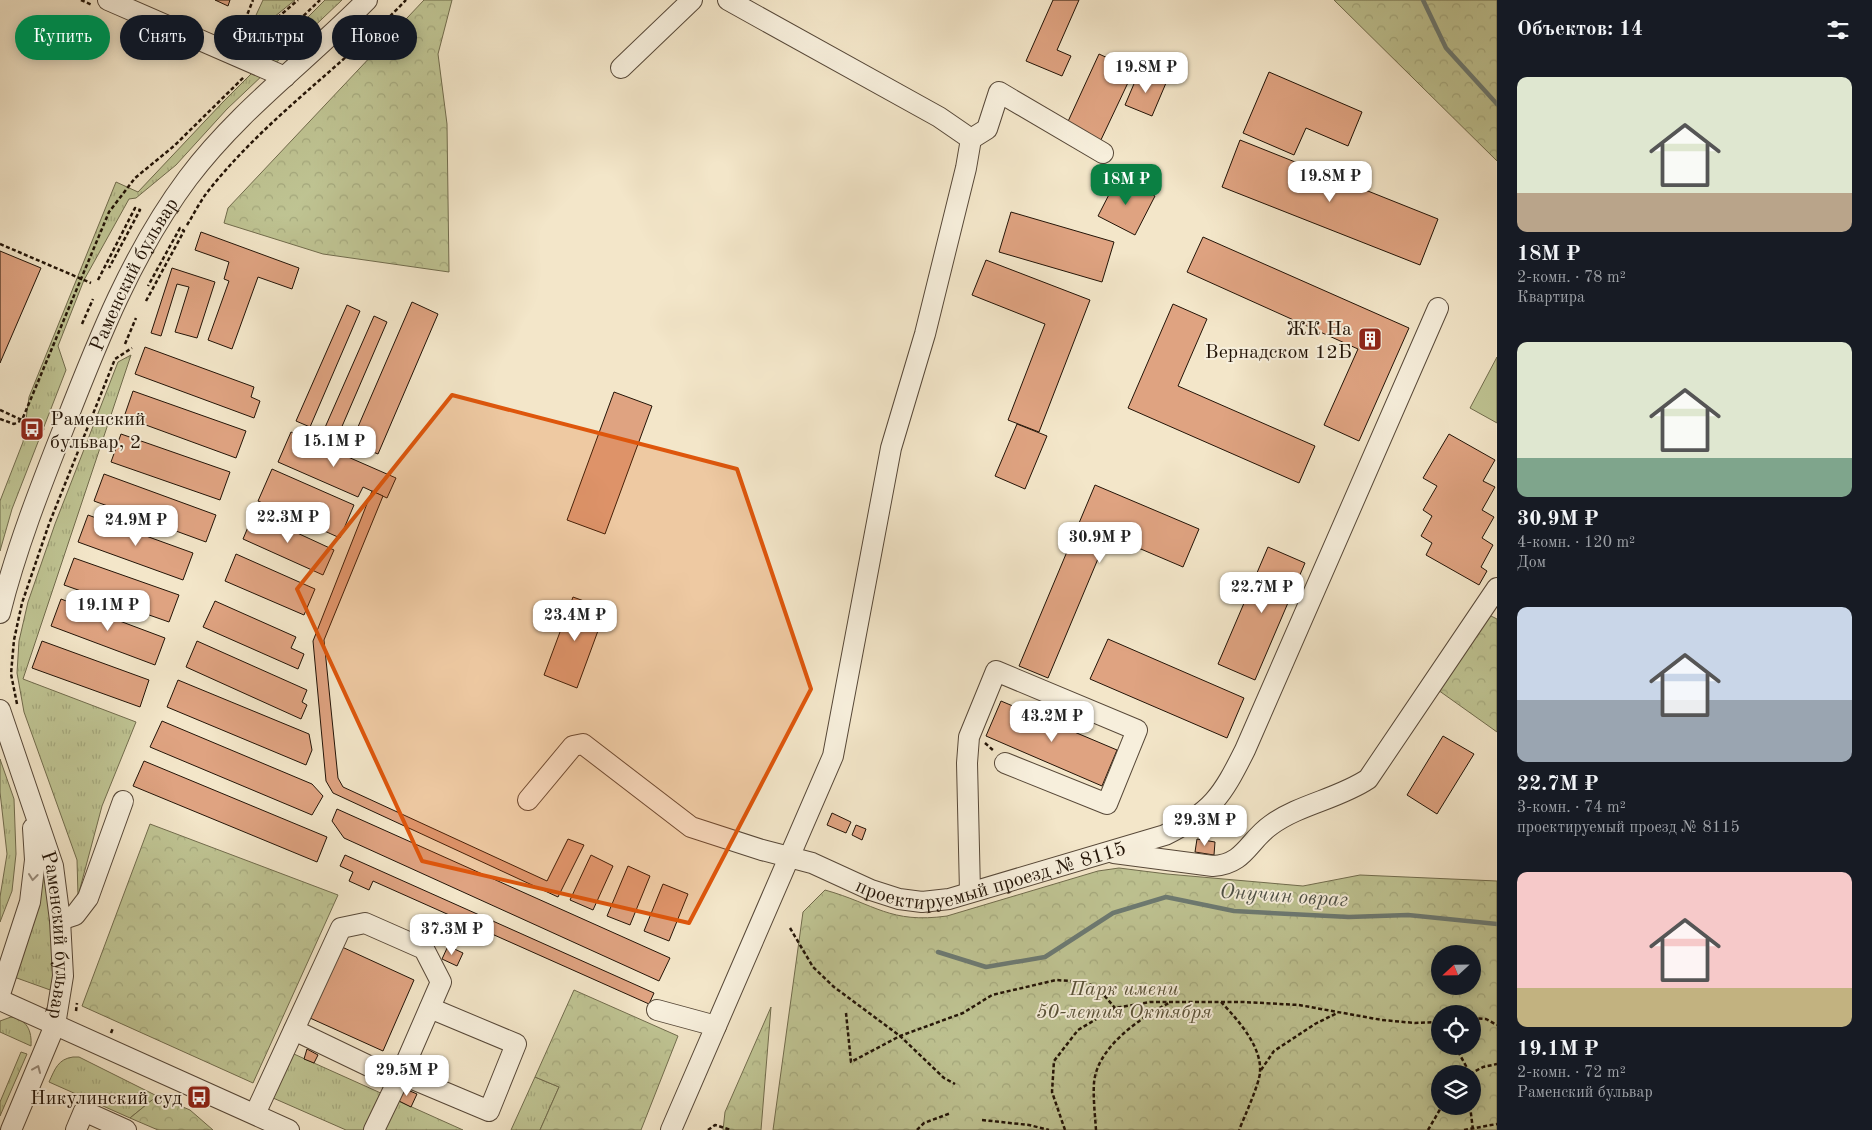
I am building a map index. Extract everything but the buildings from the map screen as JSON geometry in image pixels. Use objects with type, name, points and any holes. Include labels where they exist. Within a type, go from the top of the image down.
[{"type":"street","points":[[108,0],[285,78]]},
{"type":"street","name":"Раменский бульвар","points":[[0,613],[30,516],[88,364],[143,245],[188,178],[237,120],[336,32],[367,0]]},
{"type":"street","points":[[622,68],[692,0]]},
{"type":"street","points":[[728,0],[940,117],[971,139]]},
{"type":"street","points":[[671,1130],[833,756],[891,448],[925,334],[966,168],[971,139],[987,129],[999,92],[1103,153]]},
{"type":"street","name":"проектируемый проезд № 8115","points":[[528,800],[573,746],[583,744],[691,827],[812,863],[871,890],[899,899],[922,902],[949,899],[1165,835],[1187,824],[1208,809],[1227,787],[1249,741],[1438,308]]},
{"type":"street","points":[[1105,852],[1226,866],[1240,858],[1258,836],[1272,824],[1350,791],[1368,779],[1497,588]]},
{"type":"street","points":[[970,892],[967,763],[969,737],[996,672],[1137,730],[1107,804],[1006,763]]},
{"type":"street","name":"Раменский бульвар","points":[[9,710],[30,794],[53,866],[60,920],[62,976],[55,1025],[11,1130]]},
{"type":"street","name":"Раменский бульвар","points":[[0,994],[30,902],[35,860],[30,794]]},
{"type":"street","points":[[60,920],[75,915],[88,898],[123,801]]},
{"type":"street","points":[[255,1114],[341,928],[364,923],[424,948],[441,982],[400,1077],[374,1130]]},
{"type":"street","points":[[0,1000],[255,1114],[280,1128]]},
{"type":"street","points":[[294,1030],[400,1077],[488,1111],[516,1044],[430,1008]]},
{"type":"street","points":[[657,1010],[716,1026]]},
{"type":"street","points":[[76,1130],[84,1111],[126,1130]]},
{"type":"path","points":[[247,15],[253,0]]},
{"type":"path","points":[[281,15],[298,0]]},
{"type":"path","points":[[304,15],[320,0]]},
{"type":"path","points":[[186,226],[207,192],[259,135],[377,31],[406,0]]},
{"type":"path","points":[[0,419],[14,424],[22,420],[109,212],[135,178],[174,146],[248,73]]},
{"type":"path","points":[[98,280],[135,208],[140,210],[109,268]]},
{"type":"path","points":[[146,301],[184,231],[180,228],[148,286]]},
{"type":"path","points":[[0,244],[91,283]]},
{"type":"path","points":[[82,324],[93,298]]},
{"type":"path","points":[[124,344],[136,318]]},
{"type":"path","points":[[9,710],[14,640],[22,603],[49,524],[115,359],[132,348]]},
{"type":"path","points":[[0,410],[47,431]]},
{"type":"path","points":[[984,741],[1006,763]]},
{"type":"path","points":[[790,928],[813,967],[834,987],[900,1036],[944,1078],[956,1084]]},
{"type":"path","points":[[846,1013],[850,1062],[900,1036],[963,1013],[992,995],[1056,980],[1084,982],[1098,988],[1115,1008]]},
{"type":"path","points":[[76,1012],[78,996]]},
{"type":"path","points":[[1096,1130],[1094,1082],[1098,1068],[1113,1045],[1130,1026],[1170,1002]]},
{"type":"path","points":[[1065,1130],[1052,1092],[1054,1061],[1078,1030],[1115,1008],[1170,1002],[1299,1005],[1390,1021],[1431,1022]]},
{"type":"path","points":[[1221,1002],[1246,1033],[1256,1051],[1260,1072]]},
{"type":"path","points":[[1239,1130],[1260,1072],[1274,1051],[1315,1024],[1338,1013]]},
{"type":"path","points":[[1481,1019],[1486,1019],[1497,1025]]},
{"type":"path","points":[[1481,1068],[1497,1064]]},
{"type":"path","points":[[917,1130],[924,1123],[951,1113]]},
{"type":"path","points":[[1428,1130],[1437,1115]]},
{"type":"path","points":[[1471,1115],[1473,1129]]},
{"type":"path","points":[[982,1120],[1029,1125],[1049,1130]]},
{"type":"path","points":[[1464,1130],[1497,1124]]},
{"type":"path","points":[[708,1130],[715,1125],[730,1130]]},
{"type":"highlighted area","points":[[452,395],[737,469],[811,689],[689,923],[422,861],[297,589]]},
{"type":"green space","points":[[263,0],[295,0],[276,15],[256,15]]},
{"type":"green space","points":[[325,0],[342,0],[322,19],[322,15],[310,15]]},
{"type":"green space","points":[[424,0],[452,0],[438,54],[447,124],[449,272],[323,254],[224,223],[228,208],[367,60],[417,60],[417,15],[410,15]]},
{"type":"green space","points":[[1334,0],[1497,0],[1497,161]]},
{"type":"green space","points":[[265,60],[279,60],[227,109],[176,165],[136,198],[129,199],[84,280],[58,346],[66,370],[12,509],[0,551],[0,501],[23,442],[29,397],[116,182],[138,192]]},
{"type":"green space","points":[[131,355],[23,679],[136,722],[102,806],[78,896],[77,860],[24,712],[17,673],[19,641],[28,602],[55,524],[118,362]]},
{"type":"green space","points":[[1497,357],[1497,423],[1470,408]]},
{"type":"green space","points":[[1489,615],[1497,619],[1497,732],[1438,690]]},
{"type":"green space","points":[[0,759],[14,799],[16,854],[12,891],[0,922],[0,897],[7,854],[0,792]]},
{"type":"green space","points":[[150,824],[338,895],[253,1083],[82,1006]]},
{"type":"green space","points":[[39,834],[53,920],[53,991],[14,977]]},
{"type":"green space","name":"Парк имени 50-летия Октября","points":[[1119,868],[1303,886],[1360,875],[1497,881],[1497,1130],[773,1130],[803,912],[825,890],[897,915],[927,918],[947,916],[1098,871]]},
{"type":"green space","points":[[574,990],[678,1036],[641,1130],[540,1130],[559,1087],[535,1077]]},
{"type":"green space","points":[[771,1007],[761,1130],[723,1130],[725,1112]]},
{"type":"green space","points":[[11,1017],[25,1023],[31,1035],[31,1046],[0,1032],[0,1021]]},
{"type":"green space","points":[[285,1050],[463,1130],[346,1130],[264,1094]]},
{"type":"green space","points":[[21,1052],[27,1054],[0,1116],[0,1102]]},
{"type":"green space","points":[[73,1057],[79,1057],[157,1096],[130,1118],[49,1082],[60,1062]]},
{"type":"green space","points":[[535,1077],[559,1087],[540,1130],[511,1130]]},
{"type":"green space","points":[[157,1096],[190,1110],[213,1130],[158,1130],[130,1118]]},
{"type":"waterway","points":[[1423,0],[1446,48],[1497,104]]},
{"type":"waterway","name":"Онучин овраг","points":[[938,952],[986,967],[1045,957],[1113,913],[1166,897],[1234,911],[1349,917],[1408,915],[1497,924]]},
{"type":"place","name":"ЖК На Вернадском 12Б","points":[[1370,339]]},
{"type":"place","name":"Раменский бульвар, 2","points":[[32,429]]},
{"type":"place","name":"Никулинский суд","points":[[199,1097]]}]
